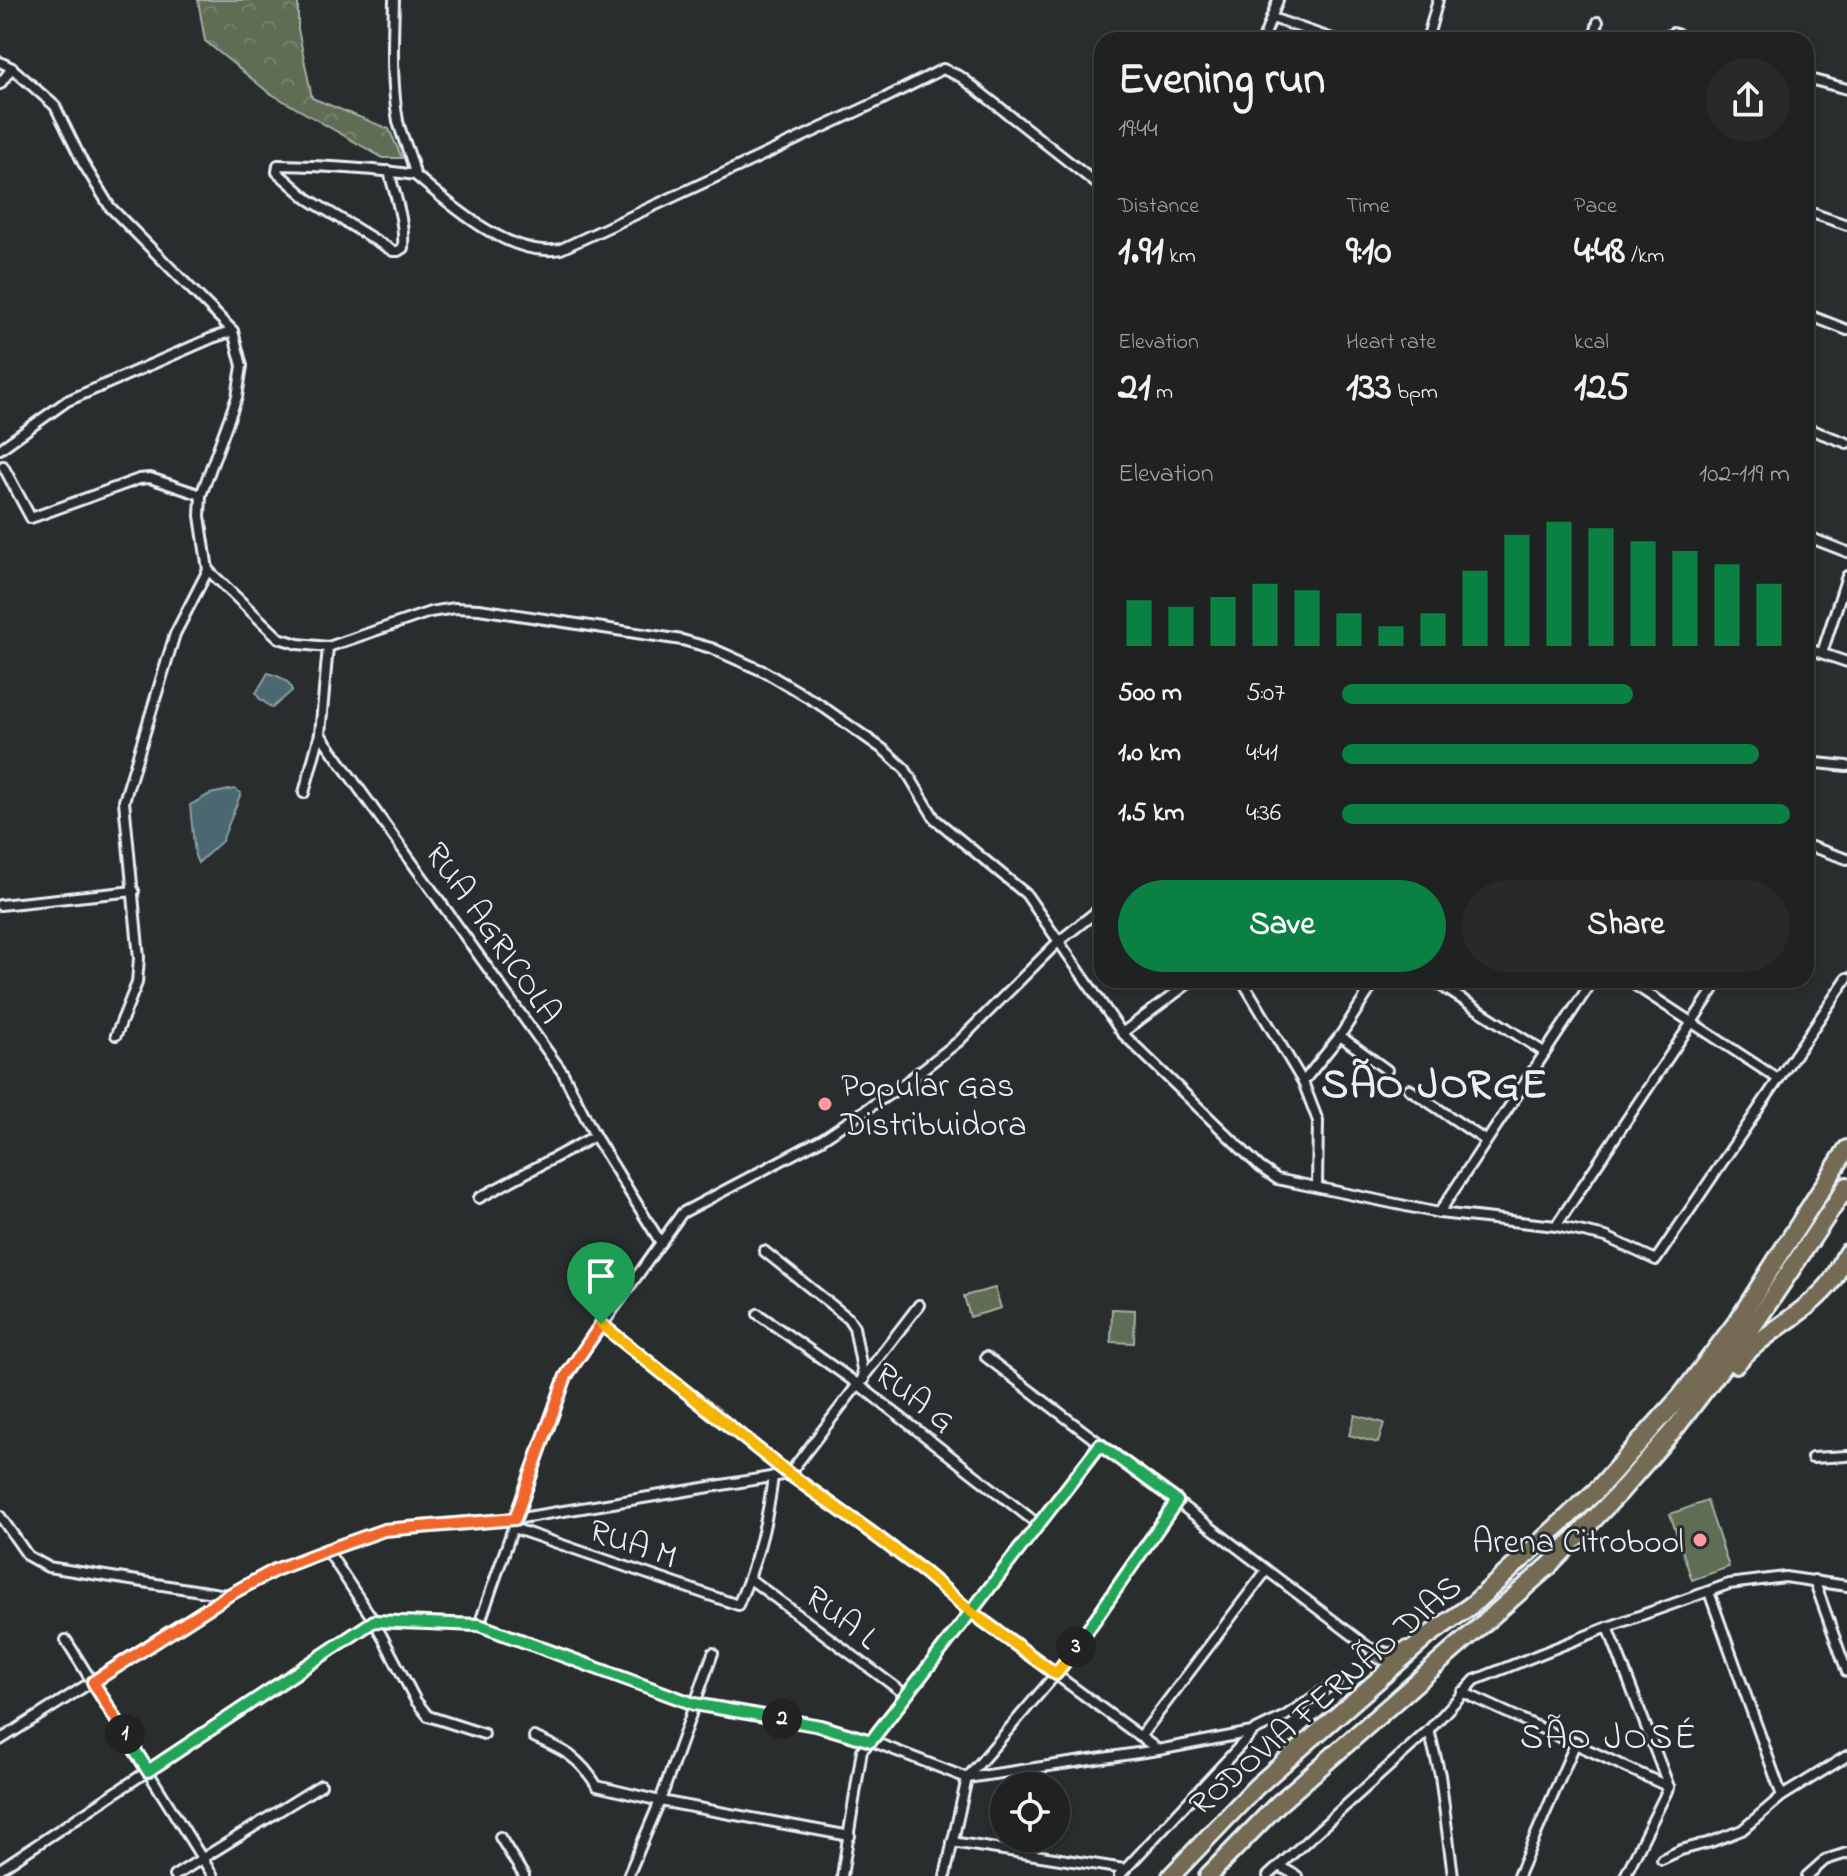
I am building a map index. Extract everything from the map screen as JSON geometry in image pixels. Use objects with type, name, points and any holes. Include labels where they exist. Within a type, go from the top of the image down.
[{"type":"highway","name":"RODOVIA FERNÃO DIAS","points":[[1171,1876],[1256,1787],[1428,1636],[1473,1604],[1597,1490],[1681,1396],[1739,1319],[1847,1149]]},
{"type":"highway","name":"RODOVIA FERNÃO DIAS","points":[[1208,1876],[1277,1805],[1551,1564],[1618,1494],[1677,1426],[1751,1329],[1847,1186]]},
{"type":"highway","points":[[1677,1426],[1694,1414],[1744,1354],[1828,1286],[1847,1253]]},
{"type":"highway","points":[[1376,1653],[1385,1658],[1396,1657],[1428,1636]]},
{"type":"street","points":[[394,0],[398,122],[415,175]]},
{"type":"street","points":[[1266,32],[1278,0]]},
{"type":"street","points":[[1429,32],[1438,0]]},
{"type":"street","points":[[1272,18],[1313,32]]},
{"type":"street","points":[[1596,32],[1598,22]]},
{"type":"street","points":[[0,62],[12,68],[55,106],[83,163],[110,207],[233,331],[242,366],[237,397],[201,495],[200,516],[208,570],[175,634],[124,801],[139,944],[137,983],[116,1035]]},
{"type":"street","points":[[0,84],[12,68]]},
{"type":"street","points":[[389,171],[404,237],[403,248],[398,251],[393,251],[308,199],[277,172],[278,165],[345,166],[389,171],[415,175],[464,215],[500,237],[549,252],[943,69],[961,77],[1094,182]]},
{"type":"street","points":[[1814,80],[1847,89]]},
{"type":"street","points":[[1814,214],[1847,225]]},
{"type":"street","points":[[1814,317],[1847,330]]},
{"type":"street","points":[[0,449],[67,401],[233,331]]},
{"type":"street","points":[[1814,431],[1847,443]]},
{"type":"street","points":[[3,466],[31,518],[139,479],[150,478],[201,495]]},
{"type":"street","points":[[1814,539],[1847,552]]},
{"type":"street","points":[[208,570],[279,638],[298,644],[328,647],[430,612],[455,608],[479,609],[682,640],[711,648],[765,672],[819,704],[884,750],[905,769],[935,819],[1026,894],[1122,1033],[1260,1167],[1277,1179],[1439,1213],[1556,1226],[1606,1237],[1656,1260],[1847,978]]},
{"type":"street","points":[[1822,653],[1847,576]]},
{"type":"street","points":[[304,793],[320,734],[328,647]]},
{"type":"street","points":[[1814,650],[1847,662]]},
{"type":"street","name":"RUA AGRICOLA","points":[[320,734],[563,1073],[595,1136],[661,1243]]},
{"type":"street","points":[[1814,763],[1847,766]]},
{"type":"street","points":[[1814,850],[1847,859]]},
{"type":"street","points":[[0,905],[134,891]]},
{"type":"street","points":[[479,1625],[566,1376],[682,1213],[822,1139],[900,1087],[980,1022],[1058,942],[1094,913]]},
{"type":"street","points":[[1122,1033],[1182,988]]},
{"type":"street","points":[[1247,988],[1303,1082],[1318,1121],[1317,1186]]},
{"type":"street","points":[[1303,1082],[1340,1036],[1371,988]]},
{"type":"street","points":[[1444,988],[1544,1052]]},
{"type":"street","points":[[1439,1213],[1588,988]]},
{"type":"street","points":[[1639,988],[1778,1079]]},
{"type":"street","points":[[1556,1226],[1714,988]]},
{"type":"street","points":[[1340,1036],[1387,1070]]},
{"type":"street","points":[[1409,1089],[1486,1141]]},
{"type":"street","points":[[479,1198],[595,1136]]},
{"type":"street","points":[[764,1251],[848,1318],[854,1327],[862,1382]]},
{"type":"street","points":[[0,1740],[227,1596],[275,1570],[384,1530],[514,1524],[789,1474],[919,1305]]},
{"type":"street","name":"RUA G","points":[[758,1314],[862,1382],[1039,1525]]},
{"type":"street","points":[[601,1324],[789,1474],[1158,1750]]},
{"type":"street","points":[[986,1357],[1376,1653]]},
{"type":"street","points":[[842,1876],[860,1752],[1100,1445]]},
{"type":"street","points":[[1812,1458],[1847,1456]]},
{"type":"street","points":[[750,1579],[771,1498],[773,1476]]},
{"type":"street","points":[[945,1876],[967,1778],[1056,1674],[1177,1501]]},
{"type":"street","points":[[0,1516],[28,1556],[48,1567],[227,1596]]},
{"type":"street","name":"RUA M","points":[[514,1524],[738,1605],[750,1579]]},
{"type":"street","points":[[327,1550],[374,1621],[416,1701],[428,1716],[484,1734]]},
{"type":"street","points":[[1140,1737],[1266,1571]]},
{"type":"street","points":[[1268,1876],[1429,1730],[1475,1680],[1608,1627],[1729,1584],[1785,1577],[1847,1586]]},
{"type":"street","name":"RUA L","points":[[750,1579],[906,1695]]},
{"type":"street","points":[[1814,1580],[1847,1672]]},
{"type":"street","points":[[1709,1592],[1782,1796]]},
{"type":"street","points":[[0,1869],[374,1621],[479,1625],[694,1704],[820,1726],[871,1741],[967,1778],[1158,1750],[1252,1732],[1285,1716],[1336,1682]]},
{"type":"street","points":[[1608,1627],[1669,1787],[1625,1876]]},
{"type":"street","points":[[66,1640],[213,1876]]},
{"type":"street","points":[[628,1876],[660,1801],[713,1653]]},
{"type":"street","points":[[1462,1692],[1669,1787]]},
{"type":"street","points":[[1429,1730],[1440,1775],[1453,1876]]},
{"type":"street","points":[[952,1842],[1122,1872],[1252,1732]]},
{"type":"street","points":[[534,1737],[566,1751],[586,1769],[597,1786],[660,1801],[850,1836]]},
{"type":"street","points":[[1518,1876],[1576,1742]]},
{"type":"street","points":[[1662,1859],[1742,1830],[1782,1796],[1847,1756]]},
{"type":"street","points":[[174,1876],[321,1785]]},
{"type":"street","points":[[500,1837],[524,1876]]},
{"type":"street","points":[[1807,1876],[1825,1860],[1847,1853]]},
{"type":"street","points":[[1279,1866],[1297,1876]]},
{"type":"green space","points":[[198,0],[298,0],[298,29],[312,98],[389,129],[402,158],[383,158],[268,92],[205,41]]},
{"type":"green space","points":[[995,1288],[1001,1308],[970,1317],[964,1296]]},
{"type":"green space","points":[[1112,1309],[1135,1310],[1134,1343],[1111,1342]]},
{"type":"green space","points":[[1355,1415],[1384,1423],[1378,1443],[1349,1435]]},
{"type":"green space","name":"Arena Citrobool","points":[[1707,1501],[1729,1567],[1692,1580],[1670,1514]]},
{"type":"water","points":[[268,673],[286,681],[292,691],[272,708],[256,693]]},
{"type":"water","points":[[234,789],[241,793],[222,841],[198,863],[190,805],[210,794]]},
{"type":"place","name":"Popular Gas Distribuidora","points":[[825,1104]]},
{"type":"place","name":"Arena Citrobool","points":[[1700,1540]]},
{"type":"district","name":"SÃO JORGE","points":[[1435,1082]]},
{"type":"district","name":"SÃO JOSÉ","points":[[1609,1735]]},
{"type":"route","points":[[601,1324],[566,1376],[515,1519],[384,1530],[275,1570],[227,1596],[93,1682],[148,1771],[374,1621],[479,1625],[694,1704],[820,1726],[871,1741],[906,1695],[971,1612],[1039,1525],[1100,1445],[1177,1501],[1056,1674],[971,1612],[839,1508],[789,1474],[601,1324]]}]
